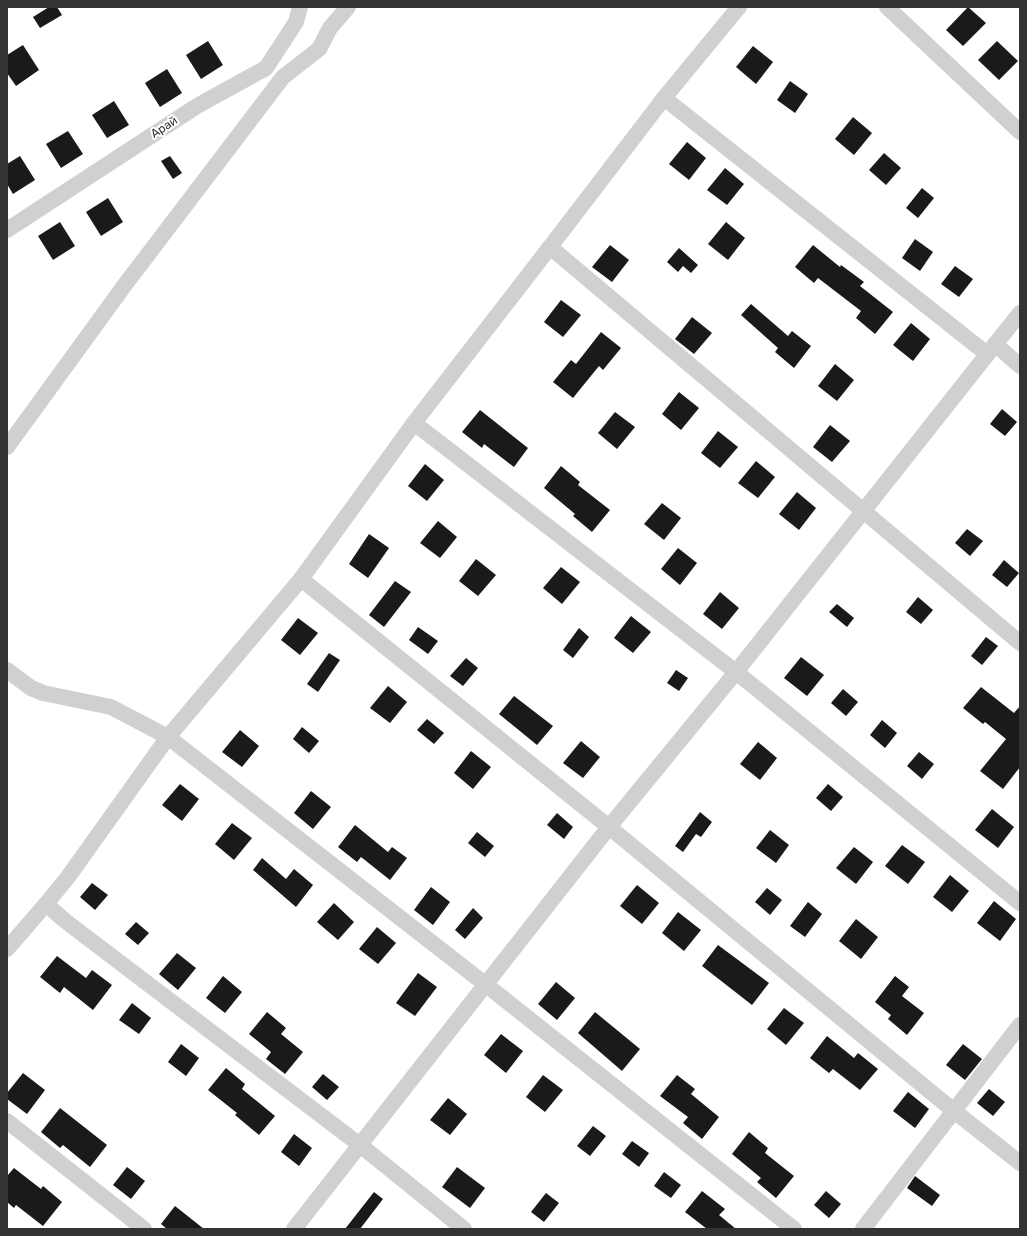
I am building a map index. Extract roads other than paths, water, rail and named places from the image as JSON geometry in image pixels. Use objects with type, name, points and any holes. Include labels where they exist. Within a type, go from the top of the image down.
[{"type":"street","name":"Арай","points":[[8,227],[197,106],[266,68],[296,22],[300,7]]},
{"type":"street","points":[[7,447],[124,286],[283,77],[319,49],[330,28],[348,7]]},
{"type":"street","points":[[7,949],[68,876],[168,737],[301,579],[414,423],[664,98],[739,7]]},
{"type":"street","points":[[887,7],[1020,132]]},
{"type":"street","points":[[664,98],[991,349],[1020,366]]},
{"type":"street","points":[[550,247],[1020,643]]},
{"type":"street","points":[[294,1229],[609,827],[864,512],[1020,313]]},
{"type":"street","points":[[414,423],[736,672],[1020,903]]},
{"type":"street","points":[[301,579],[609,827],[954,1111],[1020,1163]]},
{"type":"street","points":[[7,670],[31,688],[43,693],[110,707],[168,737],[485,984],[794,1229]]},
{"type":"street","points":[[46,904],[64,920],[360,1144],[464,1229]]},
{"type":"street","points":[[863,1229],[1020,1026]]},
{"type":"street","points":[[7,1121],[144,1229]]}]
